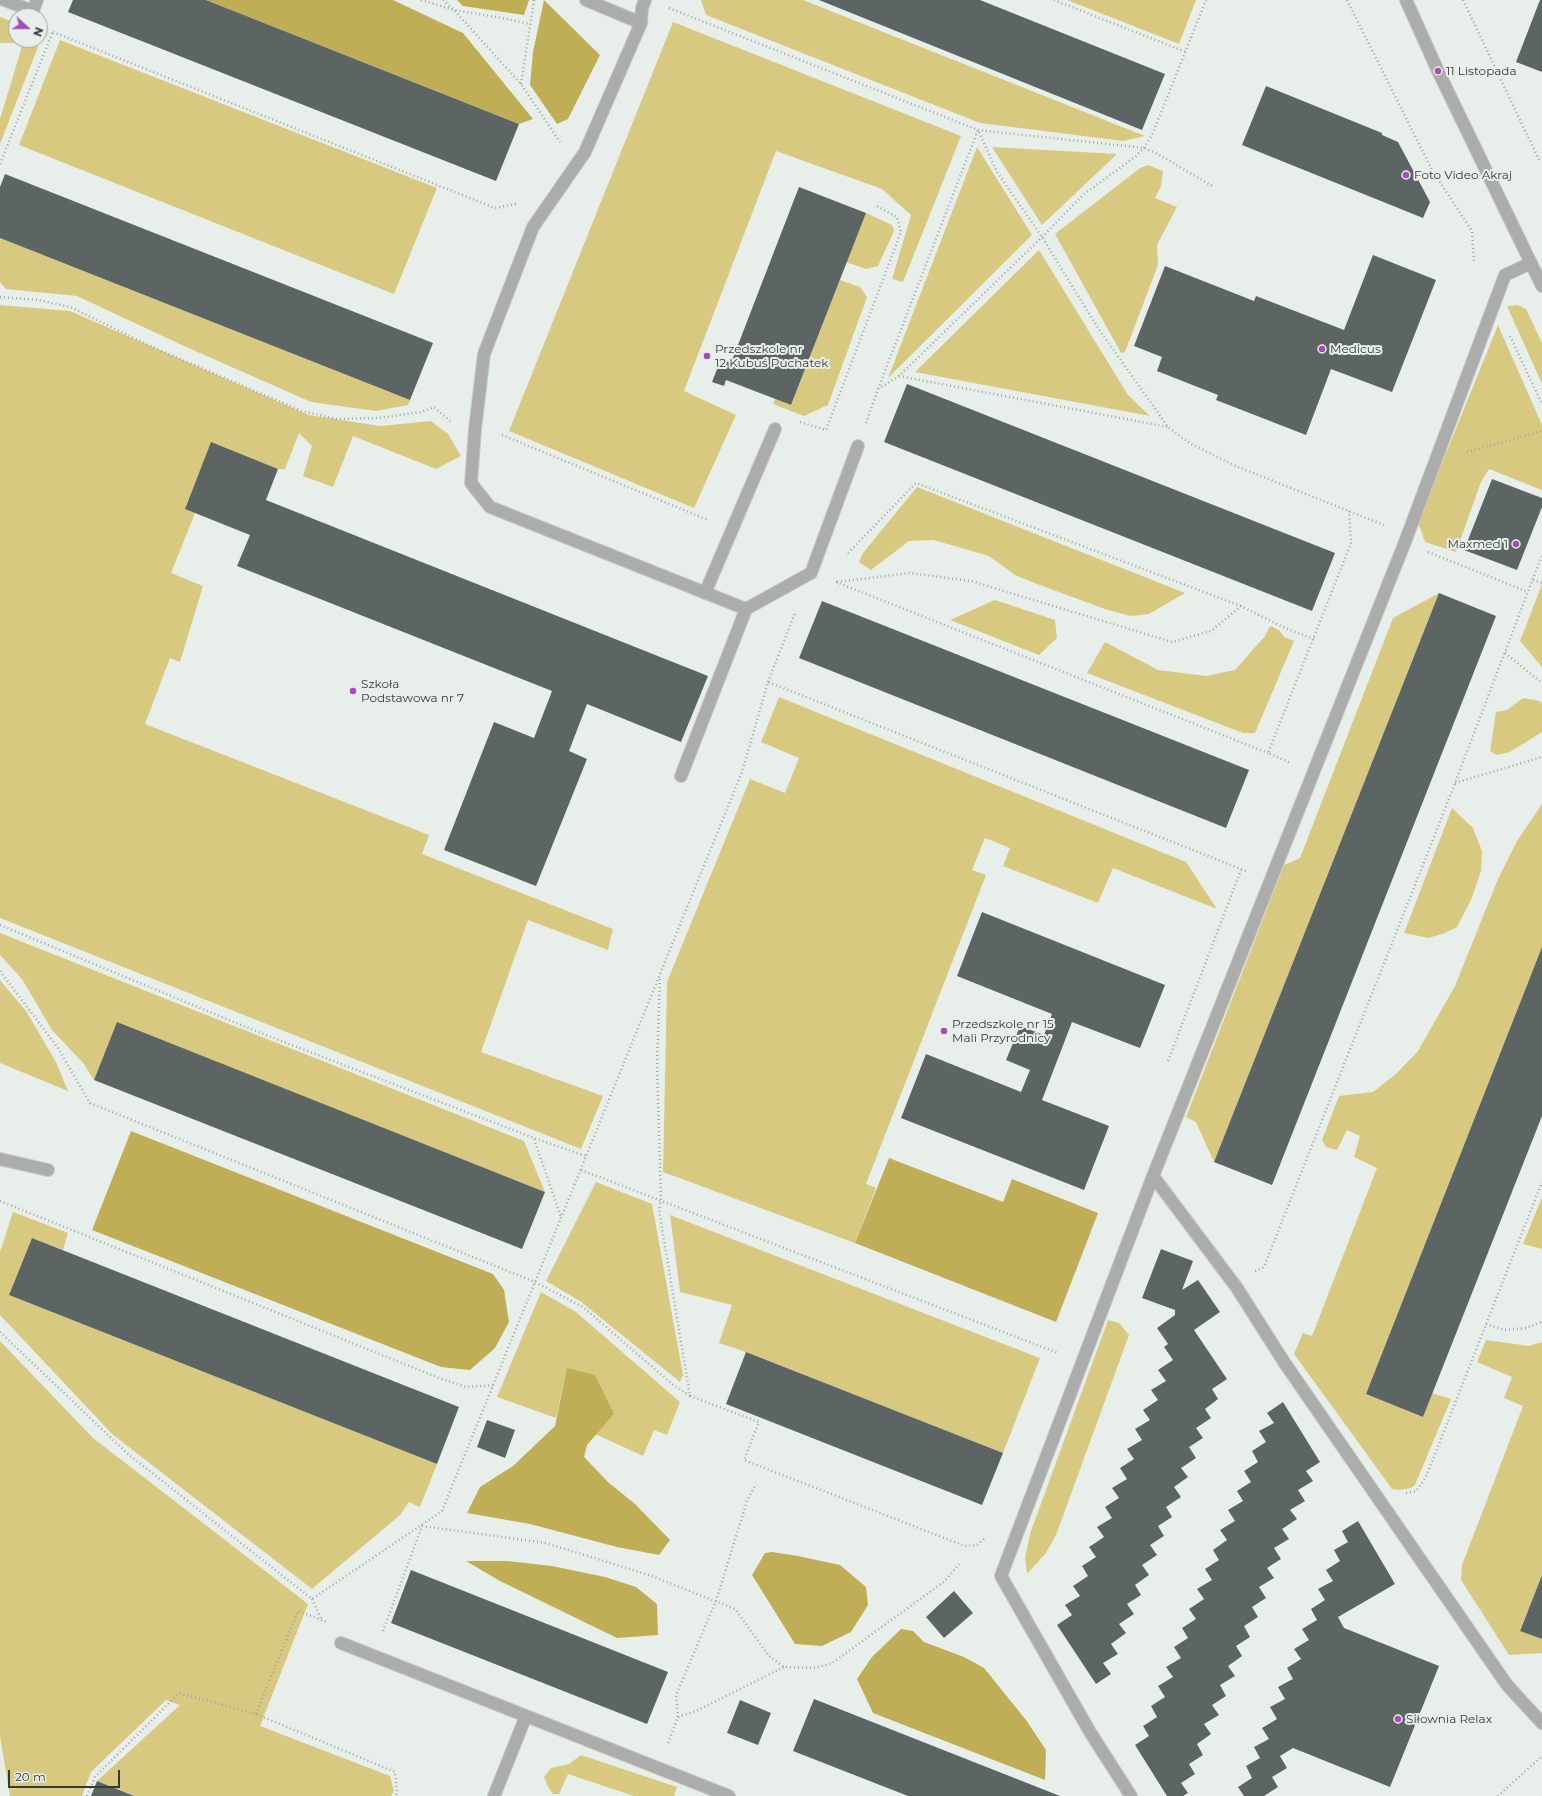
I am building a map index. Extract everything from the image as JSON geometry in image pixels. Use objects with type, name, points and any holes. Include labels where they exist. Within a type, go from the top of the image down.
[{"type":"street","points":[[4,0],[33,11],[37,0]]},
{"type":"street","points":[[586,0],[641,23]]},
{"type":"street","points":[[645,0],[642,8],[641,23],[585,152],[533,228],[484,354],[475,430],[471,483],[490,507],[746,609]]},
{"type":"street","points":[[1406,0],[1448,92],[1542,286]]},
{"type":"street","points":[[1131,1796],[1090,1732],[1001,1576],[1153,1176],[1405,542],[1505,275],[1530,262]]},
{"type":"street","points":[[705,593],[776,430]]},
{"type":"street","points":[[681,776],[746,609],[811,574],[858,446]]},
{"type":"street","points":[[0,1159],[48,1170]]},
{"type":"street","points":[[1153,1176],[1237,1288],[1284,1362],[1507,1685],[1542,1723]]},
{"type":"street","points":[[341,1643],[729,1796]]},
{"type":"street","points":[[494,1796],[526,1716]]},
{"type":"path","points":[[421,0],[454,10],[530,24]]},
{"type":"path","points":[[443,0],[454,10],[521,84],[563,146]]},
{"type":"path","points":[[521,84],[534,0]]},
{"type":"path","points":[[1054,0],[1186,52]]},
{"type":"path","points":[[878,389],[899,376],[1084,195],[1136,156],[1144,148],[1152,135],[1206,0]]},
{"type":"path","points":[[1347,0],[1432,170],[1472,232],[1474,261]]},
{"type":"path","points":[[1463,0],[1540,162]]},
{"type":"path","points":[[667,7],[978,130],[1144,148],[1158,154],[1212,186]]},
{"type":"path","points":[[0,164],[55,25]]},
{"type":"path","points":[[53,32],[494,208],[522,203]]},
{"type":"path","points":[[978,130],[997,172],[1042,237],[1098,328],[1168,427],[1191,444],[1238,467],[1365,517]]},
{"type":"path","points":[[858,446],[878,389],[978,130]]},
{"type":"path","points":[[798,422],[826,430],[901,232],[897,217],[877,206]]},
{"type":"path","points":[[0,297],[38,300],[70,307],[157,349],[302,411],[336,419],[386,417],[421,412],[434,407],[450,422]]},
{"type":"path","points":[[1494,303],[1542,404]]},
{"type":"path","points":[[899,376],[1168,427]]},
{"type":"path","points":[[1440,450],[1455,455],[1542,431]]},
{"type":"path","points":[[499,434],[715,523]]},
{"type":"path","points":[[845,556],[916,483],[1241,606],[1287,629],[1314,639]]},
{"type":"path","points":[[1268,753],[1351,543],[1349,511]]},
{"type":"path","points":[[1405,542],[1528,592]]},
{"type":"path","points":[[1255,1271],[1264,1267],[1455,783],[1542,555]]},
{"type":"path","points":[[836,582],[909,573],[971,581],[1172,642],[1212,631],[1241,606]]},
{"type":"path","points":[[830,580],[1291,762]]},
{"type":"path","points":[[1533,580],[1542,583]]},
{"type":"path","points":[[312,1600],[442,1511],[495,1385],[580,1170],[742,772],[768,682],[795,612]]},
{"type":"path","points":[[1505,653],[1542,683]]},
{"type":"path","points":[[768,682],[1248,872]]},
{"type":"path","points":[[1455,783],[1542,757]]},
{"type":"path","points":[[1166,1067],[1241,870]]},
{"type":"path","points":[[0,925],[258,1032],[534,1138],[586,1156]]},
{"type":"path","points":[[0,971],[58,1048],[90,1103],[535,1282],[583,1307],[672,1384],[690,1396],[759,1422],[744,1460],[965,1546],[978,1544],[984,1541],[987,1535]]},
{"type":"path","points":[[660,976],[657,1064],[661,1200],[659,1210],[690,1396]]},
{"type":"path","points":[[534,1138],[561,1218]]},
{"type":"path","points":[[580,1170],[1062,1355]]},
{"type":"path","points":[[1403,1494],[1416,1490],[1426,1476],[1542,1182]]},
{"type":"path","points":[[0,1201],[439,1378],[466,1387],[495,1385]]},
{"type":"path","points":[[1249,1268],[1255,1271],[1258,1278]]},
{"type":"path","points":[[1486,1324],[1504,1330],[1526,1328],[1542,1322]]},
{"type":"path","points":[[0,1332],[128,1454],[312,1600],[322,1621]]},
{"type":"path","points":[[658,1768],[678,1717],[676,1695],[716,1601],[747,1500],[756,1484]]},
{"type":"path","points":[[422,1526],[546,1543],[652,1576],[736,1609],[769,1656],[784,1667]]},
{"type":"path","points":[[678,1717],[696,1711],[784,1667],[813,1668],[831,1664],[945,1581],[959,1564]]},
{"type":"path","points":[[87,1796],[95,1776],[179,1693],[256,1714],[396,1772],[396,1796]]},
{"type":"path","points":[[1498,1796],[1542,1756]]},
{"type":"shaded area","points":[[206,0],[393,0],[463,33],[533,119],[519,124]]},
{"type":"shaded area","points":[[457,0],[529,0],[524,15],[463,6]]},
{"type":"shaded area","points":[[544,0],[600,55],[568,119],[557,124],[530,85],[533,52]]},
{"type":"shaded area","points":[[701,0],[803,0],[1145,136],[1123,141],[980,123],[706,15]]},
{"type":"shaded area","points":[[1067,0],[1196,0],[1179,44]]},
{"type":"shaded area","points":[[0,17],[8,20],[8,43],[0,43]]},
{"type":"shaded area","name":"Przedszkole nr 12 Kubuś Puchatek","points":[[673,22],[961,136],[903,282],[892,279],[911,215],[882,189],[776,151],[684,391],[736,415],[694,508],[509,431]]},
{"type":"shaded area","points":[[60,40],[437,188],[394,294],[19,145]]},
{"type":"shaded area","points":[[21,48],[38,48],[0,144],[0,119]]},
{"type":"shaded area","points":[[977,147],[1032,235],[888,378]]},
{"type":"shaded area","points":[[992,147],[1117,154],[1042,225]]},
{"type":"shaded area","points":[[1148,165],[1163,171],[1161,186],[1155,198],[1177,207],[1157,245],[1158,265],[1125,352],[1121,353],[1055,234],[1140,168]]},
{"type":"shaded area","points":[[866,213],[892,225],[894,231],[878,266],[866,269],[846,262]]},
{"type":"shaded area","points":[[0,238],[410,400],[408,405],[376,411],[311,402],[184,346],[77,296],[6,289],[0,282]]},
{"type":"shaded area","points":[[1039,250],[1128,395],[1150,416],[915,372]]},
{"type":"shaded area","points":[[840,280],[860,287],[867,297],[828,405],[804,416],[773,404],[775,399],[791,405]]},
{"type":"shaded area","points":[[0,305],[70,311],[309,415],[380,426],[431,421],[448,434],[461,456],[436,469],[353,436],[333,487],[303,476],[312,446],[299,433],[285,469],[278,469],[211,443],[185,509],[195,513],[171,573],[203,586],[180,662],[170,658],[145,724],[429,835],[422,854],[613,929],[608,950],[528,920],[481,1052],[603,1096],[581,1149],[0,918]]},
{"type":"shaded area","points":[[1518,305],[1526,309],[1542,343],[1542,384],[1507,306]]},
{"type":"shaded area","points":[[1498,325],[1542,425],[1542,490],[1489,469],[1481,482],[1456,552],[1425,542],[1418,522]]},
{"type":"shaded area","points":[[917,487],[1185,593],[1149,614],[1130,616],[1105,609],[1015,575],[989,556],[934,540],[909,541],[871,570],[859,562],[863,553]]},
{"type":"shaded area","points":[[1542,584],[1542,667],[1520,641]]},
{"type":"shaded area","points":[[1439,593],[1214,1162],[1196,1122],[1186,1117],[1284,865],[1300,858],[1393,618]]},
{"type":"shaded area","points":[[995,600],[1055,620],[1057,638],[1039,655],[950,620]]},
{"type":"shaded area","points":[[1270,626],[1279,630],[1284,637],[1294,641],[1255,733],[1243,733],[1087,673],[1105,642],[1158,670],[1206,676],[1235,670],[1265,636]]},
{"type":"shaded area","points":[[779,697],[1186,862],[1217,909],[1113,868],[1098,903],[1003,866],[1010,848],[985,838],[972,870],[986,875],[866,1184],[876,1188],[855,1243],[663,1172],[667,982],[750,779],[785,793],[799,758],[761,742]]},
{"type":"shaded area","points":[[1523,698],[1540,701],[1542,704],[1542,732],[1510,752],[1497,755],[1490,751],[1496,712],[1507,710]]},
{"type":"shaded area","points":[[1542,804],[1542,947],[1366,1394],[1423,1417],[1432,1393],[1451,1399],[1415,1485],[1411,1488],[1400,1490],[1392,1489],[1294,1354],[1303,1333],[1312,1336],[1377,1168],[1354,1157],[1360,1136],[1347,1130],[1337,1150],[1326,1147],[1322,1140],[1339,1096],[1373,1092],[1396,1074],[1418,1051],[1455,986],[1498,879],[1517,841]]},
{"type":"shaded area","points":[[1452,808],[1473,828],[1482,851],[1481,871],[1471,900],[1457,927],[1445,933],[1429,938],[1404,933]]},
{"type":"shaded area","points":[[0,933],[524,1141],[545,1192],[117,1023],[94,1080],[84,1064],[52,1030],[22,979],[0,955]]},
{"type":"shaded area","points":[[0,980],[26,1011],[56,1062],[68,1091],[0,1063]]},
{"type":"shaded area","points":[[131,1131],[493,1274],[504,1290],[509,1322],[495,1348],[470,1370],[441,1367],[92,1230]]},
{"type":"shaded area","points":[[889,1158],[1003,1202],[1012,1179],[1098,1213],[1056,1322],[855,1243]]},
{"type":"shaded area","points":[[596,1182],[652,1204],[683,1375],[680,1382],[580,1301],[546,1281]]},
{"type":"shaded area","points":[[1542,1197],[1542,1249],[1523,1244]]},
{"type":"shaded area","points":[[13,1212],[68,1233],[63,1250],[32,1238],[9,1295],[437,1464],[420,1507],[409,1502],[400,1515],[312,1589],[112,1434],[0,1315],[0,1252]]},
{"type":"shaded area","points":[[670,1215],[1040,1358],[1003,1453],[746,1352],[719,1343],[732,1305],[680,1292]]},
{"type":"shaded area","points":[[541,1292],[576,1312],[680,1402],[667,1435],[654,1430],[643,1456],[595,1434],[614,1414],[567,1369],[556,1418],[497,1397]]},
{"type":"shaded area","points":[[1108,1320],[1119,1323],[1129,1335],[1056,1535],[1046,1553],[1027,1574],[1025,1557],[1031,1531]]},
{"type":"shaded area","points":[[1486,1340],[1529,1346],[1542,1342],[1542,1575],[1520,1630],[1542,1639],[1542,1653],[1509,1655],[1461,1580],[1462,1565],[1523,1406],[1504,1398],[1512,1377],[1477,1362]]},
{"type":"shaded area","points":[[0,1341],[93,1438],[308,1604],[260,1726],[390,1776],[394,1791],[391,1796],[134,1796],[97,1781],[180,1705],[166,1700],[91,1772],[82,1796],[10,1796],[0,1736]]},
{"type":"shaded area","points":[[567,1368],[595,1375],[614,1414],[587,1445],[584,1457],[608,1482],[635,1504],[670,1540],[659,1555],[617,1547],[530,1524],[467,1513],[480,1487],[513,1466],[555,1426]]},
{"type":"shaded area","points":[[772,1552],[840,1565],[866,1587],[868,1605],[851,1632],[822,1646],[795,1644],[752,1575],[765,1553]]},
{"type":"shaded area","points":[[466,1561],[507,1561],[552,1566],[605,1577],[636,1587],[657,1604],[658,1635],[617,1638],[500,1581]]},
{"type":"shaded area","points":[[901,1629],[913,1631],[924,1642],[964,1657],[984,1668],[1026,1720],[1046,1750],[1045,1780],[873,1713],[857,1679],[872,1657]]},
{"type":"shaded area","points":[[581,1755],[677,1787],[674,1796],[634,1796],[568,1774],[559,1794],[553,1794],[544,1777],[551,1768],[569,1764]]},
{"type":"building","points":[[73,0],[206,0],[519,124],[496,181],[68,12]]},
{"type":"building","points":[[819,0],[980,0],[1165,74],[1142,130]]},
{"type":"building","points":[[1540,0],[1542,0],[1542,72],[1516,62]]},
{"type":"building","points":[[1266,86],[1382,133],[1382,135],[1398,142],[1430,202],[1423,218],[1242,145]]},
{"type":"building","points":[[5,174],[433,343],[410,400],[0,238],[0,187]]},
{"type":"building","points":[[799,187],[866,213],[791,405],[726,380],[724,386],[712,382],[721,359],[731,363]]},
{"type":"building","name":"Medicus","points":[[1373,255],[1436,280],[1392,392],[1331,369],[1306,435],[1216,400],[1218,395],[1157,371],[1162,357],[1134,346],[1165,266],[1254,301],[1256,296],[1344,330]]},
{"type":"building","points":[[907,384],[1335,553],[1312,611],[884,442]]},
{"type":"building","points":[[211,442],[278,469],[266,500],[708,676],[681,742],[587,704],[569,751],[587,759],[536,886],[444,850],[494,722],[534,738],[552,691],[237,566],[250,535],[185,509]]},
{"type":"building","points":[[1492,479],[1542,498],[1542,507],[1517,570],[1464,550]]},
{"type":"building","points":[[1439,593],[1496,616],[1272,1185],[1214,1162]]},
{"type":"building","points":[[822,601],[1249,770],[1226,828],[799,658]]},
{"type":"building","points":[[982,912],[1165,985],[1140,1048],[1072,1022],[1042,1100],[1109,1126],[1084,1190],[901,1118],[926,1054],[1021,1092],[1030,1070],[1006,1060],[1020,1026],[1044,1035],[1052,1014],[957,976]]},
{"type":"building","points":[[1542,947],[1542,1116],[1423,1417],[1366,1394]]},
{"type":"building","points":[[117,1022],[545,1192],[522,1249],[94,1080]]},
{"type":"building","points":[[32,1238],[459,1407],[437,1464],[9,1295]]},
{"type":"building","points":[[1161,1249],[1193,1261],[1182,1290],[1198,1280],[1220,1312],[1194,1330],[1227,1379],[1212,1389],[1218,1399],[1205,1409],[1211,1418],[1196,1428],[1203,1438],[1189,1447],[1196,1458],[1181,1468],[1188,1477],[1174,1487],[1181,1497],[1166,1507],[1172,1517],[1158,1526],[1164,1536],[1150,1545],[1157,1555],[1142,1565],[1149,1575],[1135,1585],[1141,1595],[1127,1604],[1134,1614],[1119,1624],[1126,1633],[1111,1644],[1118,1654],[1103,1663],[1111,1674],[1096,1684],[1057,1625],[1072,1615],[1065,1605],[1080,1596],[1073,1586],[1088,1576],[1082,1566],[1096,1557],[1089,1547],[1104,1537],[1097,1527],[1112,1518],[1105,1507],[1119,1498],[1112,1488],[1127,1479],[1120,1468],[1134,1459],[1127,1449],[1142,1440],[1135,1429],[1150,1420],[1143,1410],[1158,1400],[1151,1390],[1166,1381],[1158,1370],[1173,1360],[1164,1347],[1168,1344],[1157,1328],[1175,1315],[1175,1310],[1142,1298]]},
{"type":"building","points":[[746,1352],[1003,1453],[982,1505],[726,1404]]},
{"type":"building","points":[[1283,1402],[1320,1462],[1306,1471],[1313,1481],[1298,1490],[1305,1501],[1290,1510],[1297,1519],[1282,1529],[1289,1539],[1274,1548],[1281,1559],[1267,1568],[1274,1578],[1259,1587],[1266,1598],[1252,1607],[1258,1617],[1244,1626],[1250,1637],[1236,1646],[1242,1656],[1228,1666],[1235,1676],[1220,1685],[1226,1696],[1212,1705],[1219,1715],[1204,1724],[1211,1734],[1197,1744],[1203,1755],[1189,1764],[1195,1774],[1181,1783],[1188,1793],[1183,1796],[1167,1796],[1135,1745],[1149,1736],[1143,1726],[1157,1717],[1151,1706],[1165,1697],[1158,1686],[1173,1677],[1166,1667],[1181,1658],[1174,1647],[1188,1638],[1182,1628],[1196,1619],[1189,1609],[1204,1599],[1197,1589],[1212,1580],[1205,1569],[1219,1560],[1213,1550],[1227,1540],[1220,1530],[1235,1521],[1228,1510],[1243,1501],[1237,1491],[1251,1482],[1244,1471],[1258,1462],[1252,1451],[1266,1442],[1259,1431],[1274,1423],[1267,1413]]},
{"type":"building","points":[[487,1420],[515,1430],[505,1458],[477,1447]]},
{"type":"building","points":[[1358,1521],[1395,1584],[1338,1617],[1344,1628],[1439,1666],[1390,1787],[1293,1748],[1280,1756],[1287,1768],[1272,1777],[1278,1787],[1264,1796],[1244,1796],[1238,1787],[1252,1778],[1246,1766],[1260,1758],[1254,1747],[1269,1739],[1262,1728],[1277,1719],[1270,1707],[1285,1699],[1278,1687],[1293,1679],[1287,1668],[1301,1659],[1294,1649],[1309,1640],[1302,1629],[1317,1620],[1311,1609],[1325,1600],[1318,1589],[1333,1581],[1326,1570],[1340,1561],[1334,1550],[1348,1542],[1342,1531]]},
{"type":"building","points":[[411,1570],[668,1672],[647,1724],[391,1623]]},
{"type":"building","points":[[1542,1575],[1542,1639],[1520,1631]]},
{"type":"building","points":[[954,1591],[973,1613],[944,1638],[926,1617]]},
{"type":"building","points":[[814,1699],[1060,1796],[908,1796],[793,1751]]},
{"type":"building","points":[[740,1700],[771,1713],[758,1745],[727,1733]]},
{"type":"building","points":[[97,1781],[134,1796],[91,1796]]},
{"type":"place","name":"11 Listopada","points":[[1438,71]]},
{"type":"place","name":"Foto Video Akraj","points":[[1406,175]]},
{"type":"place","name":"Medicus","points":[[1322,349]]},
{"type":"place","name":"Przedszkole nr 12 Kubuś Puchatek","points":[[707,356]]},
{"type":"place","name":"Maxmed 1","points":[[1516,544]]},
{"type":"place","name":"Szkoła Podstawowa nr 7","points":[[353,691]]},
{"type":"place","name":"Przedszkole nr 15 Mali Przyrodnicy","points":[[944,1031]]},
{"type":"place","name":"Siłownia Relax","points":[[1398,1719]]}]
